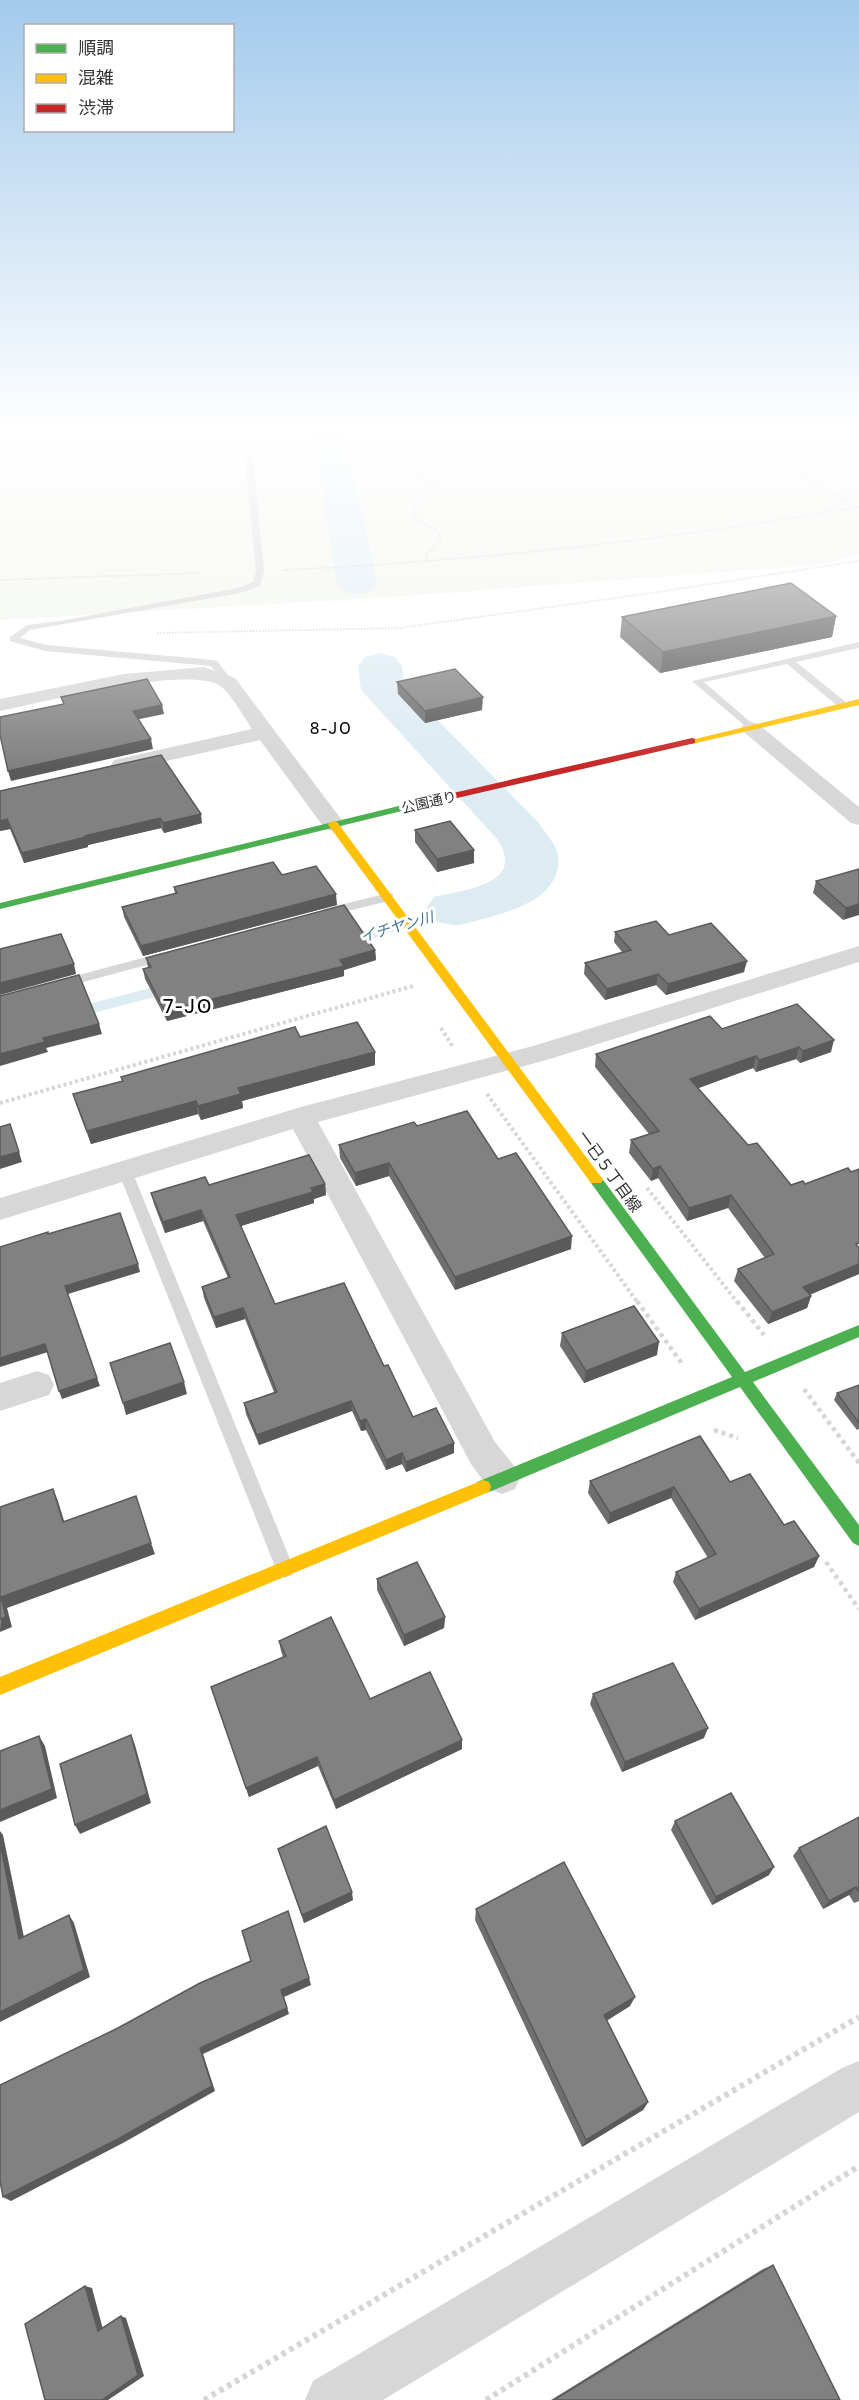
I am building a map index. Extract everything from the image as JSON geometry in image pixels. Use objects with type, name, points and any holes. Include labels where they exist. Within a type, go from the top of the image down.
[{"type":"street","points":[[0,705],[124,680],[204,673],[228,682],[333,824]]},
{"type":"street","name":"公園通り","points":[[0,906],[333,824],[859,702]]},
{"type":"street","points":[[751,728],[859,818]]},
{"type":"street","points":[[104,769],[266,732]]},
{"type":"street","name":"一已５丁目線","points":[[333,824],[859,1538]]},
{"type":"street","points":[[0,1209],[302,1118],[540,1053],[859,954]]},
{"type":"street","points":[[302,1118],[483,1453],[502,1478]]},
{"type":"street","points":[[0,1686],[859,1331]]},
{"type":"street","points":[[0,1397],[37,1385]]},
{"type":"street","points":[[332,2400],[859,2085]]},
{"type":"lane","points":[[228,682],[214,663],[45,648],[13,639],[27,628],[60,624],[240,590],[257,584],[260,571],[257,544]]},
{"type":"lane","points":[[751,728],[697,681],[859,645]]},
{"type":"lane","points":[[789,661],[844,706]]},
{"type":"lane","points":[[311,917],[388,897]]},
{"type":"lane","points":[[46,988],[173,954]]},
{"type":"lane","points":[[125,1171],[285,1569]]},
{"type":"path","points":[[428,563],[426,555],[437,544]]},
{"type":"path","points":[[0,580],[428,563],[606,544]]},
{"type":"path","points":[[154,633],[399,628],[652,594],[859,561]]},
{"type":"path","points":[[0,1103],[413,986]]},
{"type":"path","points":[[204,2400],[859,2017]]},
{"type":"path","points":[[486,2400],[859,2166]]},
{"type":"shaded area","points":[[0,544],[859,544],[859,554],[818,565],[393,597],[0,620]]},
{"type":"building","points":[[791,583],[836,616],[663,652],[622,617]]},
{"type":"building","points":[[455,669],[483,697],[425,711],[397,682]]},
{"type":"building","points":[[147,679],[162,705],[133,711],[151,739],[8,771],[0,735],[0,717],[64,704],[61,697]]},
{"type":"building","points":[[161,755],[201,814],[163,823],[160,818],[22,853],[7,819],[0,821],[0,791]]},
{"type":"building","points":[[450,821],[474,850],[437,859],[415,830]]},
{"type":"building","points":[[273,862],[282,875],[316,866],[336,894],[141,946],[122,907],[177,893],[174,887]]},
{"type":"building","points":[[859,869],[859,904],[846,908],[816,881]]},
{"type":"building","points":[[344,905],[375,950],[340,960],[344,966],[165,1011],[143,969],[151,967],[146,958]]},
{"type":"building","points":[[656,921],[669,935],[711,923],[747,961],[668,984],[658,974],[607,989],[585,963],[631,950],[615,932]]},
{"type":"building","points":[[61,934],[74,964],[0,983],[0,949]]},
{"type":"building","points":[[79,975],[99,1024],[43,1038],[45,1042],[0,1054],[0,996]]},
{"type":"building","points":[[797,1004],[834,1040],[803,1051],[799,1047],[759,1060],[756,1056],[690,1079],[748,1145],[757,1143],[791,1185],[803,1181],[805,1184],[848,1168],[851,1172],[859,1169],[859,1243],[856,1244],[859,1248],[859,1264],[803,1287],[811,1296],[772,1312],[738,1269],[774,1254],[731,1195],[689,1208],[660,1166],[653,1169],[631,1140],[659,1131],[596,1054],[710,1016],[722,1029]]},
{"type":"building","points":[[357,1022],[375,1052],[238,1088],[241,1094],[198,1106],[196,1101],[87,1131],[73,1094],[123,1081],[121,1077],[295,1027],[300,1037]]},
{"type":"building","points":[[467,1111],[498,1159],[516,1153],[572,1236],[455,1277],[389,1163],[355,1173],[339,1145],[414,1122],[417,1126]]},
{"type":"building","points":[[10,1124],[19,1152],[0,1157],[0,1127]]},
{"type":"building","points":[[309,1155],[325,1184],[311,1188],[313,1192],[236,1215],[275,1304],[344,1283],[384,1366],[388,1365],[413,1417],[436,1408],[454,1443],[406,1462],[402,1453],[386,1460],[366,1419],[360,1421],[351,1401],[257,1435],[244,1403],[277,1392],[243,1308],[214,1317],[202,1287],[230,1277],[201,1210],[163,1222],[151,1193],[205,1177],[209,1185]]},
{"type":"building","points":[[120,1213],[138,1264],[65,1286],[97,1378],[59,1391],[45,1344],[0,1358],[0,1247]]},
{"type":"building","points":[[634,1306],[659,1342],[586,1371],[562,1333]]},
{"type":"building","points":[[170,1343],[184,1382],[123,1403],[110,1363]]},
{"type":"building","points":[[859,1385],[859,1423],[837,1393]]},
{"type":"building","points":[[700,1436],[730,1482],[750,1474],[784,1525],[794,1521],[819,1556],[699,1609],[676,1572],[716,1554],[674,1487],[610,1513],[590,1481]]},
{"type":"building","points":[[53,1489],[63,1522],[136,1496],[151,1543],[1,1597],[6,1617],[0,1619],[0,1507]]},
{"type":"building","points":[[417,1562],[445,1617],[404,1635],[377,1579]]},
{"type":"building","points":[[331,1617],[370,1699],[430,1672],[462,1740],[334,1800],[317,1757],[246,1788],[211,1687],[286,1656],[279,1641]]},
{"type":"building","points":[[673,1663],[708,1728],[625,1762],[593,1694]]},
{"type":"building","points":[[131,1735],[147,1794],[75,1825],[60,1764]]},
{"type":"building","points":[[39,1736],[52,1789],[0,1810],[0,1751]]},
{"type":"building","points":[[731,1793],[774,1867],[716,1897],[675,1821]]},
{"type":"building","points":[[859,1817],[859,1892],[856,1887],[829,1901],[799,1848]]},
{"type":"building","points":[[326,1826],[352,1892],[302,1915],[278,1849]]},
{"type":"building","points":[[0,1842],[19,1939],[69,1915],[84,1970],[0,2012]]},
{"type":"building","points":[[564,1862],[635,1997],[604,2015],[648,2102],[586,2140],[476,1909]]},
{"type":"building","points":[[288,1911],[309,1978],[281,1990],[287,2008],[200,2048],[212,2086],[118,2139],[3,2197],[0,2181],[0,2085],[118,2028],[200,1983],[251,1961],[242,1931]]},
{"type":"building","points":[[773,2265],[840,2400],[554,2400]]},
{"type":"building","points":[[85,2286],[98,2331],[121,2316],[138,2375],[102,2400],[45,2400],[25,2324]]},
{"type":"waterway","name":"イチヤン川","points":[[350,544],[357,583]]},
{"type":"waterway","name":"イチヤン川","points":[[380,666],[383,690],[519,832],[529,847],[532,857],[531,870],[525,881],[516,889],[491,900],[453,909]]},
{"type":"waterway","name":"イチヤン川","points":[[369,935],[453,909]]},
{"type":"waterway","name":"イチヤン川","points":[[354,939],[374,933]]},
{"type":"waterway","name":"イチヤン川","points":[[82,1011],[165,989]]},
{"type":"traffic: fast","points":[[0,906],[440,799]]},
{"type":"traffic: fast","points":[[596,1180],[859,1538]]},
{"type":"traffic: fast","points":[[483,1487],[859,1331]]},
{"type":"traffic: slow","points":[[692,741],[859,702]]},
{"type":"traffic: slow","points":[[333,824],[596,1180]]},
{"type":"traffic: slow","points":[[0,1686],[483,1487]]},
{"type":"traffic: jam","points":[[440,799],[692,741]]},
{"type":"district","name":"8-JO","points":[[331,728]]},
{"type":"district","name":"7-JO","points":[[188,1006]]}]
